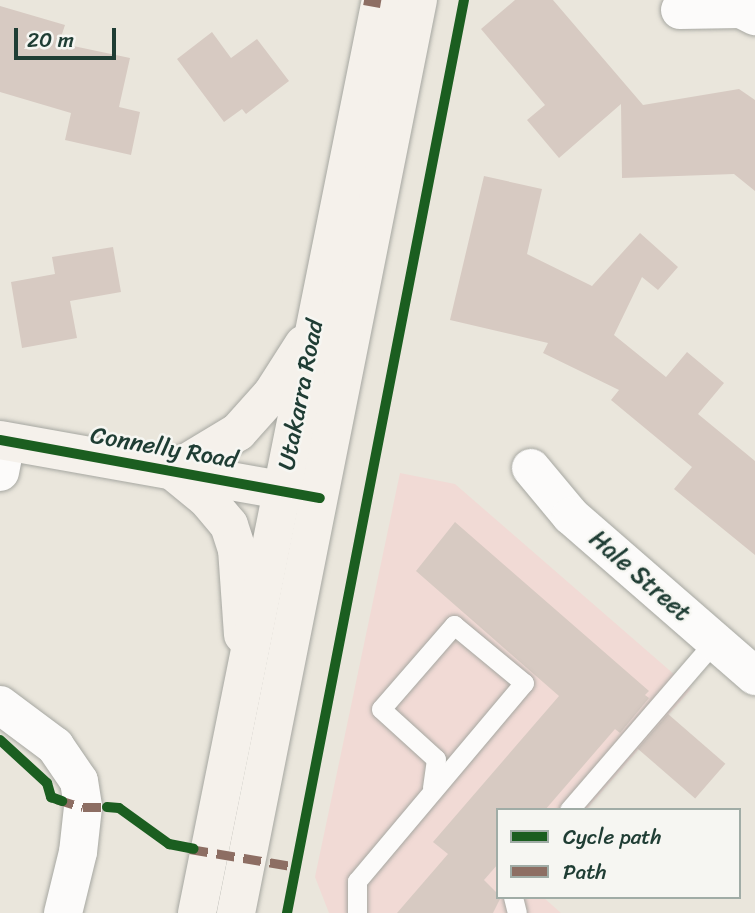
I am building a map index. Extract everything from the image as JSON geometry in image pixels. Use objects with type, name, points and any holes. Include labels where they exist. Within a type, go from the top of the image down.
[{"type":"main road","name":"Utakarra Road","points":[[197,913],[381,0]]},
{"type":"main road","name":"Utakarra Road","points":[[236,913],[418,0]]},
{"type":"main road","points":[[247,674],[237,550],[229,525],[207,499],[173,471],[215,448],[253,417],[314,330]]},
{"type":"main road","name":"Connelly Road","points":[[2,451],[173,471],[320,498]]},
{"type":"main road","points":[[253,913],[287,734],[284,675]]},
{"type":"street","points":[[680,10],[741,9],[755,16]]},
{"type":"street","name":"Hale Street","points":[[531,468],[571,516],[755,676]]},
{"type":"street","points":[[0,705],[55,746],[79,781],[83,807],[78,852],[63,913]]},
{"type":"lane","points":[[357,913],[357,881],[432,788],[524,684],[454,625],[381,709],[436,759],[432,788]]},
{"type":"lane","points":[[571,808],[715,641]]},
{"type":"shaded area","points":[[400,473],[455,484],[691,689],[588,808],[496,808],[496,899],[545,899],[561,913],[329,913],[315,877]]},
{"type":"building","points":[[515,0],[553,0],[643,105],[739,89],[755,100],[755,191],[734,174],[622,178],[621,104],[559,158],[527,120],[545,105],[481,29]]},
{"type":"building","points":[[0,6],[65,25],[59,43],[130,58],[119,107],[140,112],[131,155],[65,140],[71,113],[0,92]]},
{"type":"building","points":[[212,32],[231,58],[257,39],[289,81],[246,114],[242,109],[224,122],[177,59]]},
{"type":"building","points":[[484,176],[542,189],[527,254],[592,286],[640,233],[678,267],[658,290],[642,277],[614,335],[666,377],[687,352],[724,383],[698,414],[755,461],[755,555],[674,489],[692,467],[611,400],[619,390],[543,353],[548,343],[450,320]]},
{"type":"building","points":[[113,247],[121,292],[70,301],[77,338],[22,348],[11,282],[55,274],[52,257]]},
{"type":"building","points":[[455,522],[649,691],[645,695],[649,698],[620,733],[615,729],[547,808],[496,808],[496,866],[484,880],[496,892],[496,899],[500,899],[493,913],[397,913],[448,854],[433,842],[559,696],[416,571]]},
{"type":"building","points":[[668,714],[725,764],[695,799],[638,749]]},
{"type":"marked path","points":[[364,0],[381,3]]},
{"type":"marked path","points":[[56,799],[83,807],[111,807]]},
{"type":"marked path","points":[[190,849],[297,867]]},
{"type":"cycle path","points":[[287,913],[464,0]]},
{"type":"cycle path","points":[[0,440],[320,498]]},
{"type":"cycle path","points":[[0,740],[47,783],[51,797],[62,801]]},
{"type":"cycle path","points":[[107,807],[119,808],[169,844],[194,849]]}]
